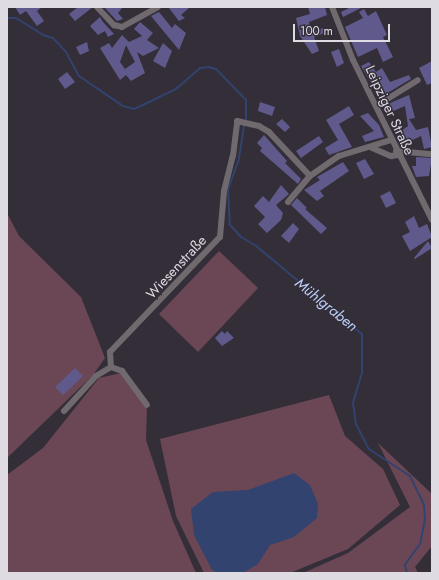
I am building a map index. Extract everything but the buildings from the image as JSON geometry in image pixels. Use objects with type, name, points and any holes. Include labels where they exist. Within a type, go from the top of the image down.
[{"type":"street","points":[[97,7],[114,25],[122,27],[158,7]]},
{"type":"street","name":"Leipziger Straße","points":[[332,7],[342,38],[376,106],[391,140],[395,154],[432,220]]},
{"type":"street","points":[[376,106],[418,80]]},
{"type":"street","name":"Wiesenstraße","points":[[111,367],[110,352],[220,237],[224,190],[233,156],[236,120],[259,126],[270,132],[310,176]]},
{"type":"street","points":[[288,202],[310,176],[339,156],[372,148],[391,140]]},
{"type":"street","points":[[372,148],[395,154],[432,154]]},
{"type":"street","points":[[64,411],[96,376],[111,367],[122,371],[148,405]]},
{"type":"shaded area","points":[[7,213],[19,236],[81,297],[105,358],[93,375],[7,458]]},
{"type":"shaded area","points":[[219,251],[258,288],[198,352],[159,314]]},
{"type":"shaded area","points":[[121,373],[147,406],[146,440],[173,521],[196,573],[7,573],[7,475],[43,448],[99,378]]},
{"type":"shaded area","points":[[329,395],[345,436],[383,469],[400,505],[348,549],[290,573],[204,573],[176,516],[160,439]]},
{"type":"shaded area","points":[[378,443],[432,494],[432,546],[415,567],[418,573],[303,573],[348,553],[410,507]]},
{"type":"water","points":[[294,473],[310,485],[318,504],[317,518],[294,537],[270,545],[258,564],[243,573],[218,573],[212,570],[194,535],[191,509],[213,492],[248,490]]},
{"type":"waterway","name":"Mühlgraben","points":[[7,18],[16,18],[43,35],[53,38],[66,52],[79,76],[123,106],[134,109],[176,89],[200,68],[209,67],[216,69],[246,100],[246,119]]},
{"type":"waterway","name":"Mühlgraben","points":[[244,126],[238,162],[228,190],[230,225],[241,237],[255,245],[362,334],[362,373],[353,403],[356,424],[369,449],[410,476],[424,505],[425,519],[420,544],[405,565],[407,573]]}]
